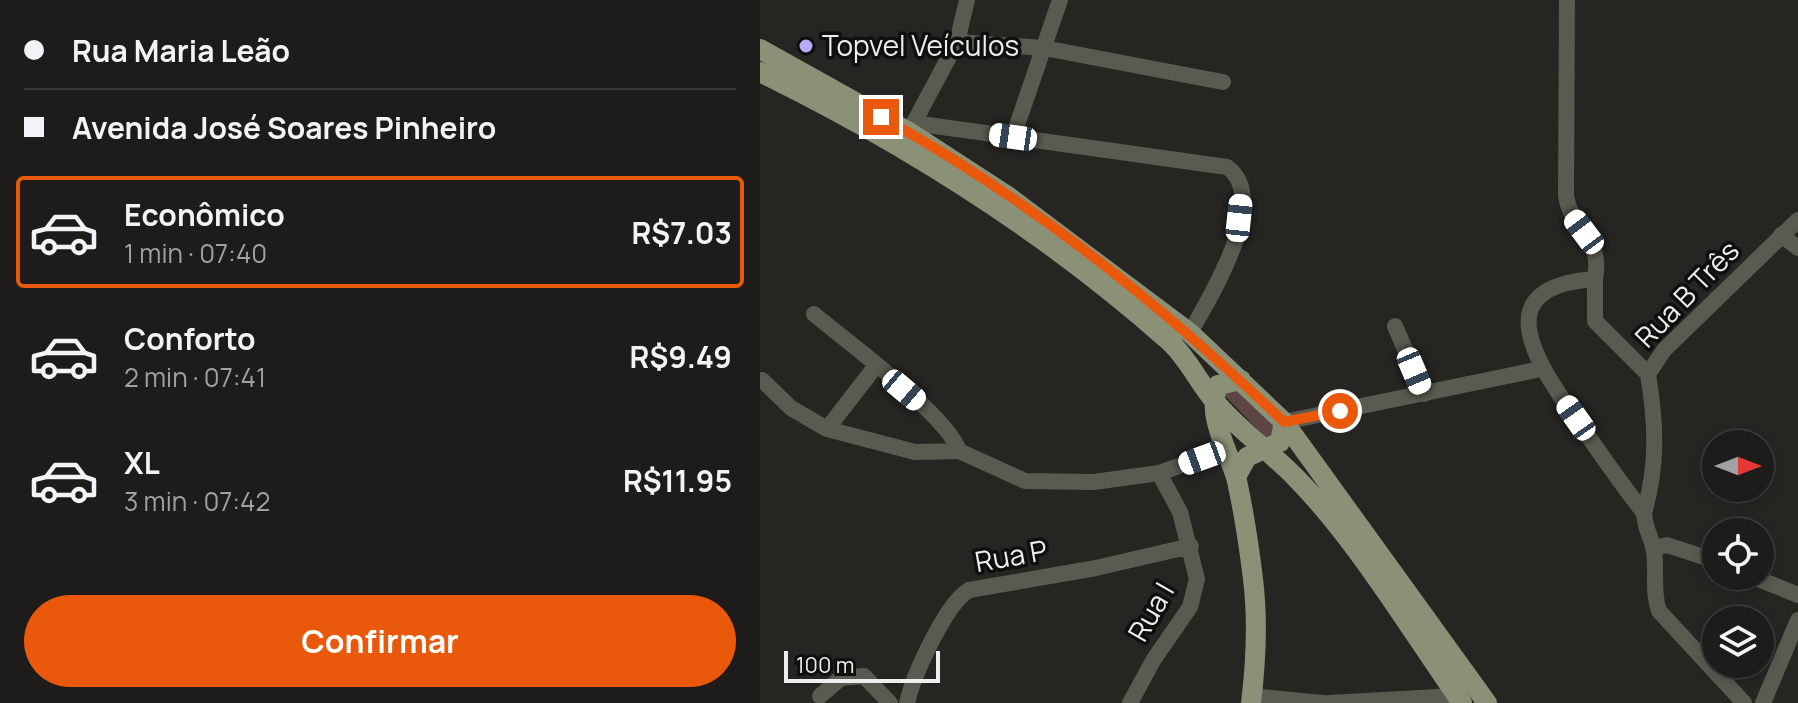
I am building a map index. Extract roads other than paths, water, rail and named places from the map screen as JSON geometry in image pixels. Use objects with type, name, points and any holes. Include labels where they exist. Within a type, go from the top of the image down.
[{"type":"main road","points":[[760,49],[912,127],[1072,241],[1190,333],[1284,422],[1487,703]]},
{"type":"main road","points":[[760,72],[900,144],[1053,248],[1170,342],[1215,402],[1260,448],[1296,478],[1360,558],[1459,699]]},
{"type":"main road","points":[[1241,380],[1218,385],[1215,402],[1224,450],[1236,477],[1254,582],[1256,624],[1252,700]]},
{"type":"main road","points":[[1236,477],[1241,463],[1260,448],[1280,442],[1284,422]]},
{"type":"street","points":[[967,0],[957,42],[912,127],[1013,137],[1227,167],[1236,174],[1242,189],[1236,246],[1190,333]]},
{"type":"street","points":[[1013,137],[1060,0]]},
{"type":"street","points":[[1567,0],[1566,196],[1574,218],[1595,246],[1595,321],[1648,374]]},
{"type":"street","points":[[957,42],[1044,48],[1223,82]]},
{"type":"street","name":"Rua B Três","points":[[1644,513],[1655,476],[1656,446],[1648,374],[1664,350],[1798,220]]},
{"type":"street","points":[[1781,235],[1798,248]]},
{"type":"street","points":[[1595,279],[1565,281],[1548,289],[1532,307],[1527,333],[1541,369],[1644,513],[1645,532],[1654,548],[1654,592],[1659,611],[1744,703]]},
{"type":"street","points":[[814,314],[926,410],[953,439],[959,451]]},
{"type":"street","points":[[1395,326],[1424,394]]},
{"type":"street","points":[[827,429],[875,367]]},
{"type":"street","points":[[1284,422],[1541,369]]},
{"type":"street","points":[[762,380],[791,408],[827,429],[915,452],[959,451],[1006,475],[1042,484],[1159,473],[1224,450]]},
{"type":"street","name":"Rua I","points":[[1130,703],[1154,659],[1190,607],[1197,579],[1180,512],[1159,473]]},
{"type":"street","points":[[1654,548],[1667,545],[1702,556]]},
{"type":"street","name":"Rua P","points":[[907,703],[918,672],[954,604],[969,590],[1096,568],[1191,546]]},
{"type":"street","points":[[1774,585],[1798,595]]},
{"type":"street","points":[[1763,703],[1798,620]]},
{"type":"street","points":[[820,696],[841,678],[864,676],[890,703]]},
{"type":"street","points":[[1252,700],[1325,703],[1459,699]]},
{"type":"place","name":"Topvel Veículos","points":[[806,46]]}]
